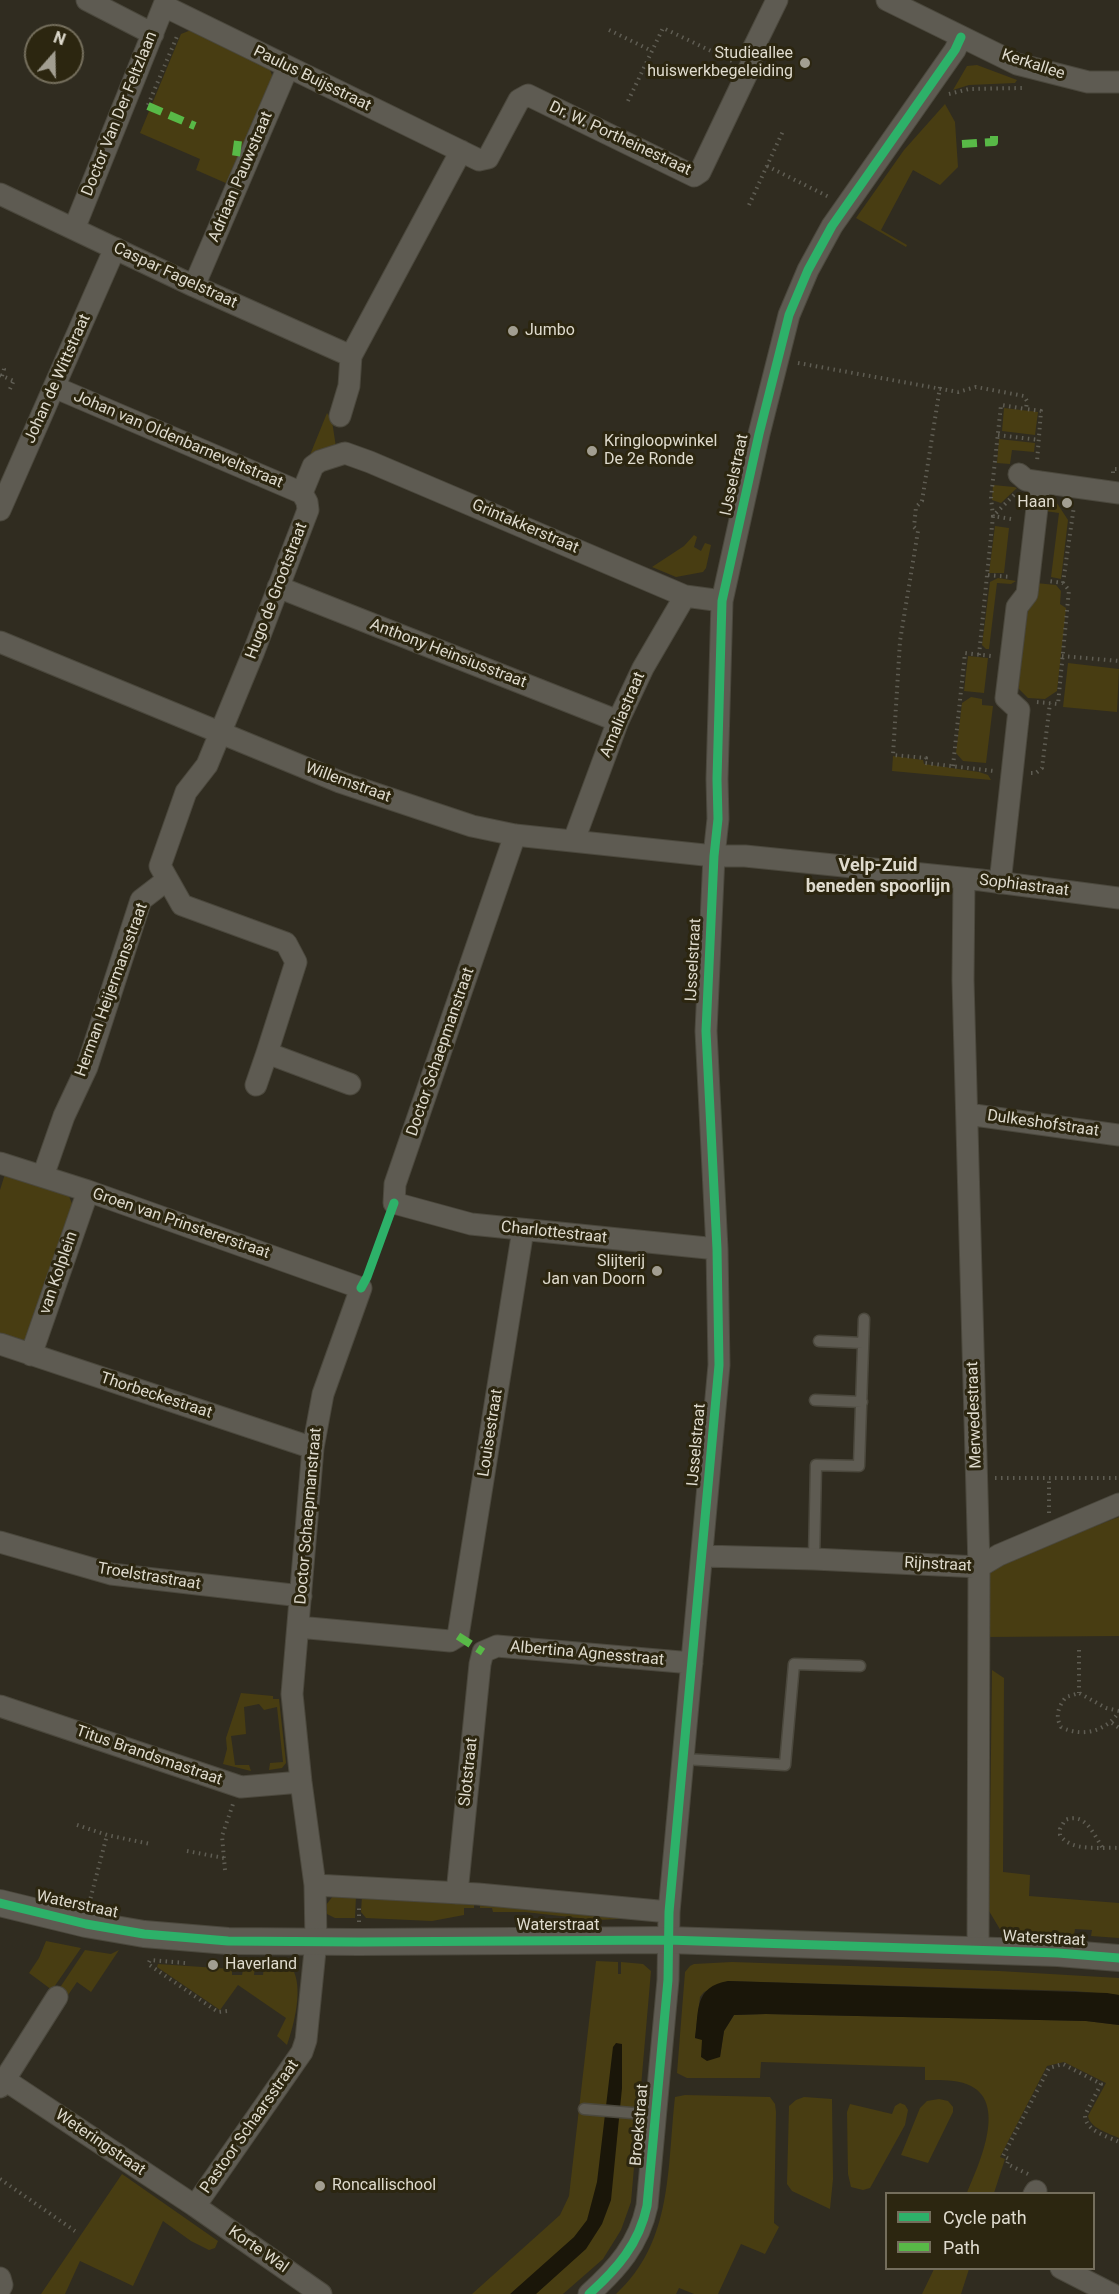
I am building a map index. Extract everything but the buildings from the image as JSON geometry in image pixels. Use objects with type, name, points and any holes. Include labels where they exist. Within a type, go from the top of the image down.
[{"type":"street","points":[[87,0],[153,34]]},
{"type":"street","name":"Dr. W. Portheinestraat","points":[[462,151],[479,160],[488,158],[519,100],[528,95],[694,176],[700,172],[749,69],[753,49],[777,0]]},
{"type":"street","name":"Kerkallee","points":[[887,0],[1017,64],[1088,82],[1119,82]]},
{"type":"street","name":"Doctor Van Der Feltzlaan","points":[[74,229],[165,3]]},
{"type":"street","name":"Paulus Buijsstraat","points":[[165,3],[288,68],[462,151]]},
{"type":"street","name":"IJsselstraat","points":[[668,1940],[719,1365],[717,1249],[706,1031],[714,856],[718,819],[722,601],[759,434],[789,315],[808,270],[832,226],[955,50],[961,37]]},
{"type":"street","name":"Adriaan Pauwstraat","points":[[194,286],[288,68]]},
{"type":"street","points":[[340,416],[350,386],[351,356],[462,151]]},
{"type":"street","name":"Caspar Fagelstraat","points":[[0,195],[194,286],[351,356]]},
{"type":"street","name":"Johan de Wittstraat","points":[[0,510],[116,248]]},
{"type":"street","name":"Johan van Oldenbarneveltstraat","points":[[54,387],[302,493]]},
{"type":"street","name":"Grintakkerstraat","points":[[328,458],[345,453],[370,462],[685,596],[722,601]]},
{"type":"street","name":"Hugo de Grootstraat","points":[[167,880],[160,866],[186,792],[207,765],[254,651],[308,510],[302,493],[313,466],[328,458]]},
{"type":"street","points":[[1000,882],[1019,710],[1006,698],[1017,607],[1027,594],[1030,479],[1119,493]]},
{"type":"street","name":"Anthony Heinsiusstraat","points":[[278,587],[618,720]]},
{"type":"street","name":"Amaliastraat","points":[[574,840],[618,720],[643,668],[685,596]]},
{"type":"street","name":"Willemstraat","points":[[0,642],[340,782],[472,826],[515,835],[714,856]]},
{"type":"street","name":"Doctor Schaepmanstraat","points":[[394,1203],[395,1184],[515,835]]},
{"type":"street","name":"Sophiastraat","points":[[714,856],[745,856],[1000,882],[1119,898]]},
{"type":"street","name":"Merwedestraat","points":[[964,879],[963,980],[979,1567],[978,1951]]},
{"type":"street","points":[[167,880],[182,905],[286,943],[296,963],[256,1085]]},
{"type":"street","name":"Herman Heijermansstraat","points":[[43,1176],[64,1116],[87,1066],[141,900],[167,880]]},
{"type":"street","points":[[267,1053],[350,1083]]},
{"type":"street","name":"Dulkeshofstraat","points":[[967,1114],[1119,1134]]},
{"type":"street","name":"Groen van Prinstererstraat","points":[[1,1166],[43,1176],[88,1191],[361,1288]]},
{"type":"street","name":"van Kolplein","points":[[31,1355],[88,1191]]},
{"type":"street","name":"Charlottestraat","points":[[394,1203],[471,1224],[717,1249]]},
{"type":"street","name":"Louisestraat","points":[[298,1627],[450,1641],[458,1636],[523,1230]]},
{"type":"street","name":"Doctor Schaepmanstraat","points":[[316,1941],[315,1885],[292,1694],[313,1448],[323,1394],[361,1288]]},
{"type":"street","name":"Thorbeckestraat","points":[[0,1344],[313,1448]]},
{"type":"street","name":"Rijnstraat","points":[[703,1556],[979,1567],[999,1555],[1119,1504]]},
{"type":"street","name":"Troelstrastraat","points":[[0,1542],[111,1574],[302,1596]]},
{"type":"street","name":"Albertina Agnesstraat","points":[[483,1652],[497,1646],[692,1663]]},
{"type":"street","name":"Slotstraat","points":[[457,1893],[483,1652]]},
{"type":"street","name":"Titus Brandsmastraat","points":[[0,1706],[238,1786],[301,1782]]},
{"type":"street","name":"Waterstraat","points":[[315,1885],[457,1893],[669,1912]]},
{"type":"street","name":"Waterstraat","points":[[0,1903],[86,1924],[144,1934],[228,1941],[668,1940],[1119,1958]]},
{"type":"street","name":"Broekstraat","points":[[589,2294],[618,2266],[639,2230],[648,2198],[668,1980],[668,1940]]},
{"type":"street","name":"Pastoor Schaarsstraat","points":[[195,2206],[302,2052],[310,2010],[316,1941]]},
{"type":"street","name":"Weteringstraat","points":[[57,1997],[2,2084],[195,2206]]},
{"type":"street","name":"Korte Wal","points":[[195,2206],[321,2294]]},
{"type":"street","points":[[1064,2270],[1112,2294]]},
{"type":"street","points":[[0,2278],[2,2285],[0,2289]]},
{"type":"lane","points":[[814,1559],[816,1465],[860,1466],[864,1319]]},
{"type":"lane","points":[[819,1341],[863,1343]]},
{"type":"lane","points":[[815,1400],[862,1402]]},
{"type":"lane","points":[[684,1758],[785,1765],[794,1664],[860,1666]]},
{"type":"lane","points":[[588,2110],[656,2115]]},
{"type":"path","points":[[628,100],[663,28],[749,69]]},
{"type":"path","points":[[609,30],[652,51]]},
{"type":"path","points":[[952,84],[947,94],[969,88],[1033,88]]},
{"type":"path","points":[[749,205],[783,131]]},
{"type":"path","points":[[767,166],[846,206]]},
{"type":"path","points":[[791,362],[958,392],[976,387],[1024,396],[1027,401],[1026,409]]},
{"type":"path","points":[[3,367],[1,376],[14,380],[10,389]]},
{"type":"path","points":[[940,387],[922,501],[916,507],[914,526],[918,531],[900,641],[893,755],[926,758],[925,763],[1002,773]]},
{"type":"path","points":[[979,655],[988,575],[993,516],[991,498],[1001,405],[1041,411],[1039,440],[1030,479],[1024,488],[993,516]]},
{"type":"path","points":[[998,435],[1039,440]]},
{"type":"path","points":[[1063,583],[1076,487]]},
{"type":"path","points":[[993,516],[1011,519]]},
{"type":"path","points":[[988,575],[1018,578]]},
{"type":"path","points":[[1006,698],[1058,704],[1069,590],[1063,583],[1038,580]]},
{"type":"path","points":[[953,766],[965,653],[1011,658]]},
{"type":"path","points":[[1062,656],[1119,661]]},
{"type":"path","points":[[977,1478],[1119,1478]]},
{"type":"path","points":[[1049,1478],[1049,1533]]},
{"type":"path","points":[[1079,1650],[1079,1693]]},
{"type":"path","points":[[1079,1693],[1106,1708],[1119,1711],[1112,1723],[1087,1732],[1077,1732],[1061,1727],[1058,1718],[1061,1702],[1065,1697],[1079,1693]]},
{"type":"path","points":[[1112,1723],[1119,1728]]},
{"type":"path","points":[[225,1870],[222,1836],[238,1786]]},
{"type":"path","points":[[1102,1847],[1082,1820],[1077,1818],[1065,1820],[1060,1829],[1064,1840],[1070,1845],[1102,1847],[1119,1848]]},
{"type":"path","points":[[76,1825],[107,1835],[150,1844]]},
{"type":"path","points":[[86,1924],[107,1835]]},
{"type":"path","points":[[187,1851],[224,1858]]},
{"type":"path","points":[[359,1887],[359,1942]]},
{"type":"path","points":[[185,1963],[150,1960],[148,1964],[218,2012],[227,2011]]},
{"type":"path","points":[[1035,2192],[1040,2180],[1007,2164],[1009,2159],[1003,2156],[1050,2068],[1063,2064],[1101,2084],[1085,2115],[1085,2120],[1091,2128],[1119,2142]]},
{"type":"path","points":[[0,2179],[75,2230]]},
{"type":"shaded area","points":[[191,30],[270,70],[274,80],[228,184],[196,170],[200,159],[140,133],[181,34]]},
{"type":"shaded area","points":[[977,65],[1017,80],[1015,83],[969,85],[953,90],[967,66]]},
{"type":"shaded area","points":[[945,104],[955,122],[958,167],[940,185],[913,170],[881,230],[907,245],[906,247],[856,218],[904,150]]},
{"type":"shaded area","points":[[1004,408],[1038,412],[1035,435],[1002,431]]},
{"type":"shaded area","points":[[327,413],[332,421],[336,447],[310,455]]},
{"type":"shaded area","points":[[999,439],[1035,443],[1034,452],[1012,450],[1010,464],[997,463]]},
{"type":"shaded area","points":[[993,485],[1017,488],[1001,503],[992,500]]},
{"type":"shaded area","points":[[1053,497],[1068,520],[1061,579],[1051,577],[1059,513],[1045,511],[1046,503]]},
{"type":"shaded area","points":[[995,526],[1009,528],[1004,573],[989,573]]},
{"type":"shaded area","points":[[694,535],[697,537],[694,547],[701,551],[705,543],[711,545],[703,572],[676,577],[652,567],[684,546]]},
{"type":"shaded area","points":[[998,578],[1016,581],[1011,584],[997,583],[989,649],[986,649],[982,645],[990,582]]},
{"type":"shaded area","points":[[1036,583],[1056,585],[1061,591],[1060,604],[1066,608],[1057,691],[1045,699],[1028,698],[1018,688],[1028,606]]},
{"type":"shaded area","points":[[968,656],[988,658],[984,693],[964,691]]},
{"type":"shaded area","points":[[1068,663],[1119,669],[1117,712],[1063,707]]},
{"type":"shaded area","points":[[971,697],[982,699],[982,705],[993,706],[986,763],[963,761],[956,753],[962,703]]},
{"type":"shaded area","points":[[893,756],[923,760],[924,764],[979,772],[988,775],[991,780],[892,771]]},
{"type":"shaded area","points":[[5,1174],[68,1194],[73,1206],[30,1342],[0,1333],[0,1190]]},
{"type":"shaded area","points":[[1119,1517],[1119,1636],[987,1637],[984,1574],[1032,1550]]},
{"type":"shaded area","points":[[992,1670],[1004,1678],[1003,1872],[1030,1875],[1029,1896],[1119,1903],[1119,1938],[1091,1936],[1092,1930],[1075,1929],[1074,1935],[1001,1931],[989,1911]]},
{"type":"shaded area","points":[[241,1693],[273,1696],[273,1699],[279,1699],[286,1763],[282,1768],[269,1770],[270,1763],[283,1762],[277,1707],[264,1710],[259,1704],[244,1707],[246,1734],[231,1736],[235,1765],[249,1765],[251,1771],[223,1764],[227,1749],[226,1738]]},
{"type":"shaded area","points":[[333,1896],[356,1896],[355,1918],[335,1918],[327,1914],[326,1905]]},
{"type":"shaded area","points":[[362,1896],[474,1902],[474,1908],[464,1908],[464,1915],[432,1921],[366,1918],[361,1912]]},
{"type":"shaded area","points":[[480,1902],[639,1918],[597,1920],[525,1912],[493,1912],[492,1908],[480,1908]]},
{"type":"shaded area","points":[[46,1941],[81,1948],[52,1990],[29,1973]]},
{"type":"shaded area","points":[[85,1950],[111,1954],[119,1950],[91,1992],[77,1982],[66,1998],[57,1992]]},
{"type":"shaded area","points":[[596,1961],[618,1962],[618,1974],[621,1974],[621,1962],[643,1964],[651,1971],[631,2202],[621,2230],[603,2259],[563,2294],[472,2294],[560,2215],[569,2196]]},
{"type":"shaded area","points":[[732,1962],[999,1971],[1119,1978],[1119,1995],[1075,1991],[728,1981],[704,1992],[700,1997],[695,2038],[702,2039],[702,2043],[720,2057],[724,2031],[734,2015],[766,2014],[1086,2021],[1119,2025],[1119,2138],[1096,2127],[1088,2116],[1106,2083],[1064,2062],[1047,2066],[1000,2157],[1005,2159],[994,2192],[967,2192],[987,2137],[989,2122],[987,2107],[982,2095],[971,2086],[948,2080],[925,2080],[925,2067],[761,2062],[760,2078],[687,2078],[677,2073],[685,1972],[694,1964]]},
{"type":"shaded area","points":[[158,1964],[232,1969],[232,1975],[242,1975],[243,1970],[255,1967],[254,1975],[263,1975],[264,1966],[292,1968],[296,1976],[298,1995],[287,2045],[277,2036],[286,2018],[238,1985],[220,2010],[157,1967]]},
{"type":"shaded area","points":[[728,1981],[1107,1993],[1119,1995],[1119,2025],[1086,2021],[734,2015],[724,2031],[720,2057],[707,2061],[701,2057],[702,2040],[695,2038],[700,2001],[709,1988]]},
{"type":"shaded area","points":[[616,2043],[622,2044],[622,2088],[611,2200],[602,2224],[586,2249],[536,2294],[510,2294],[574,2237],[587,2220],[597,2182],[613,2047]]},
{"type":"shaded area","points":[[685,2095],[770,2097],[775,2104],[774,2223],[779,2227],[765,2254],[741,2244],[718,2294],[694,2294],[679,2288],[676,2294],[616,2294],[635,2274],[658,2228],[668,2177],[675,2097]]},
{"type":"shaded area","points":[[804,2097],[832,2099],[833,2179],[830,2209],[792,2191],[787,2184],[789,2106]]},
{"type":"shaded area","points":[[939,2099],[948,2101],[953,2107],[953,2112],[928,2163],[901,2155],[920,2108],[927,2101]]},
{"type":"shaded area","points":[[900,2103],[908,2110],[905,2125],[870,2188],[863,2190],[851,2187],[848,2174],[847,2112],[850,2104],[892,2114],[895,2106]]},
{"type":"shaded area","points":[[122,2174],[218,2241],[215,2248],[209,2250],[191,2241],[163,2221],[133,2286],[80,2261],[65,2294],[41,2294]]},
{"type":"shaded area","points":[[934,2270],[969,2270],[961,2294],[922,2294]]},
{"type":"marked path","points":[[148,106],[195,126]]},
{"type":"marked path","points":[[962,144],[994,142],[994,135]]},
{"type":"marked path","points":[[238,141],[236,156],[246,163]]},
{"type":"marked path","points":[[458,1636],[483,1652]]},
{"type":"cycle path","points":[[589,2294],[626,2255],[633,2244],[647,2206],[668,1980],[669,1912],[719,1365],[717,1249],[706,1031],[714,856],[718,819],[722,601],[759,434],[789,315],[808,270],[832,226],[955,50],[961,37]]},
{"type":"cycle path","points":[[361,1288],[394,1203]]},
{"type":"cycle path","points":[[0,1903],[86,1924],[144,1934],[228,1941],[668,1940],[1058,1953],[1119,1958]]},
{"type":"place","name":"Studieallee huiswerkbegeleiding","points":[[805,63]]},
{"type":"place","name":"Jumbo","points":[[513,331]]},
{"type":"place","name":"Kringloopwinkel De 2e Ronde","points":[[592,451]]},
{"type":"place","name":"Haan","points":[[1067,503]]},
{"type":"place","name":"Slijterij Jan van Doorn","points":[[657,1271]]},
{"type":"place","name":"Haverland","points":[[213,1965]]},
{"type":"place","name":"Roncallischool","points":[[320,2186]]},
{"type":"district","name":"Velp-Zuid beneden spoorlijn","points":[[878,876]]}]
